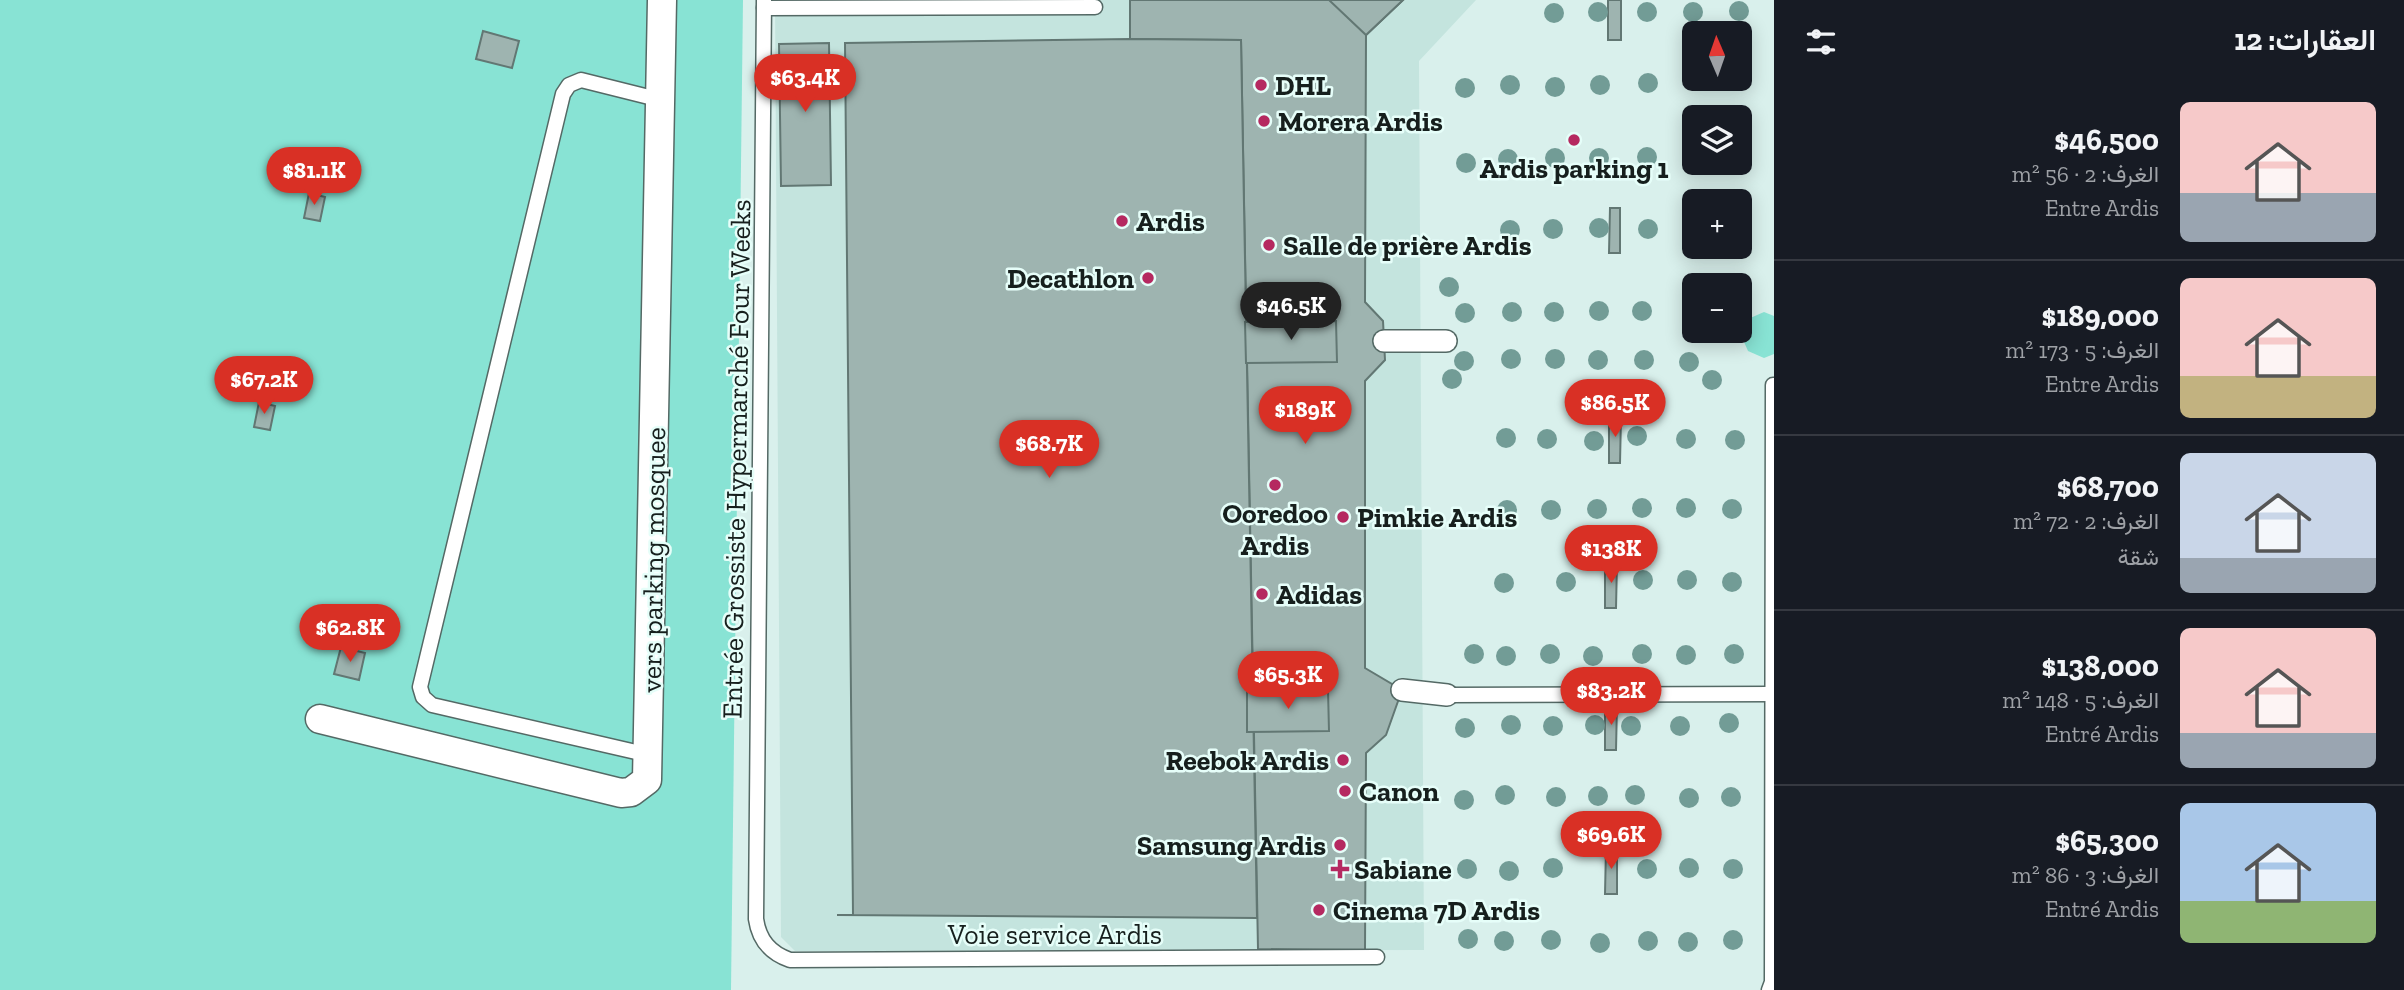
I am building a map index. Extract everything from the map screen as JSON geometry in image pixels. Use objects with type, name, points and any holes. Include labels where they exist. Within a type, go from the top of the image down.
[{"type":"street","name":"vers parking mosquee","points":[[320,719],[621,793],[631,792],[647,780],[662,0]]},
{"type":"street","points":[[1384,341],[1446,341]]},
{"type":"street","points":[[1402,690],[1447,695]]},
{"type":"lane","points":[[764,4],[1095,7]]},
{"type":"lane","name":"Entrée Grossiste Hypermarché Four Weeks","points":[[756,919],[764,4]]},
{"type":"lane","points":[[649,755],[432,705],[423,697],[420,687],[563,94],[569,85],[581,80],[661,100]]},
{"type":"lane","points":[[1769,990],[1772,982],[1773,385]]},
{"type":"lane","points":[[1447,695],[1773,694]]},
{"type":"lane","name":"Voie service Ardis","points":[[756,919],[761,939],[768,947],[790,960],[1377,957]]},
{"type":"shaded area","points":[[775,0],[1476,0],[1419,61],[1424,950],[795,951],[781,937]]},
{"type":"green space","points":[[0,0],[743,0],[731,990],[0,990]]},
{"type":"green space","points":[[1764,312],[1774,316],[1774,354],[1764,358],[1748,351],[1744,343],[1752,343],[1752,317]]},
{"type":"building","points":[[1130,0],[1403,0],[1366,35],[1365,302],[1383,321],[1385,360],[1365,381],[1365,668],[1402,690],[1386,735],[1366,753],[1365,950],[1258,949],[1241,40],[1130,39]]},
{"type":"building","points":[[1329,0],[1403,0],[1366,35]]},
{"type":"building","points":[[1608,0],[1621,0],[1621,40],[1608,40]]},
{"type":"building","points":[[483,31],[519,41],[512,68],[476,59]]},
{"type":"building","points":[[1241,40],[1257,918],[837,915],[853,915],[845,43]]},
{"type":"building","points":[[829,43],[831,185],[781,186],[779,44]]},
{"type":"building","points":[[309,193],[325,197],[320,221],[304,218]]},
{"type":"building","points":[[1610,208],[1620,208],[1620,253],[1609,253]]},
{"type":"building","points":[[1336,321],[1337,362],[1246,363],[1245,322]]},
{"type":"building","points":[[259,402],[275,406],[270,430],[254,427]]},
{"type":"building","points":[[1609,416],[1621,417],[1620,463],[1609,463]]},
{"type":"building","points":[[1605,562],[1617,562],[1616,608],[1605,608]]},
{"type":"building","points":[[341,647],[365,653],[359,680],[334,674]]},
{"type":"building","points":[[1328,690],[1329,731],[1247,732],[1247,691]]},
{"type":"building","points":[[1605,704],[1617,704],[1616,750],[1605,750]]},
{"type":"building","points":[[1606,848],[1617,848],[1617,894],[1605,894]]},
{"type":"place","name":"DHL","points":[[1261,85]]},
{"type":"place","name":"Morera Ardis","points":[[1264,121]]},
{"type":"place","name":"Ardis parking 1","points":[[1574,140]]},
{"type":"place","name":"Ardis","points":[[1122,221]]},
{"type":"place","name":"Salle de prière Ardis","points":[[1269,245]]},
{"type":"place","name":"Decathlon","points":[[1148,278]]},
{"type":"place","name":"Ooredoo Ardis","points":[[1275,485]]},
{"type":"place","name":"Pimkie Ardis","points":[[1343,517]]},
{"type":"place","name":"Adidas","points":[[1262,594]]},
{"type":"place","name":"Reebok Ardis","points":[[1343,760]]},
{"type":"place","name":"Canon","points":[[1345,791]]},
{"type":"place","name":"Samsung Ardis","points":[[1340,845]]},
{"type":"place","name":"Sabiane","points":[[1340,869]]},
{"type":"place","name":"Cinema 7D Ardis","points":[[1319,910]]}]
